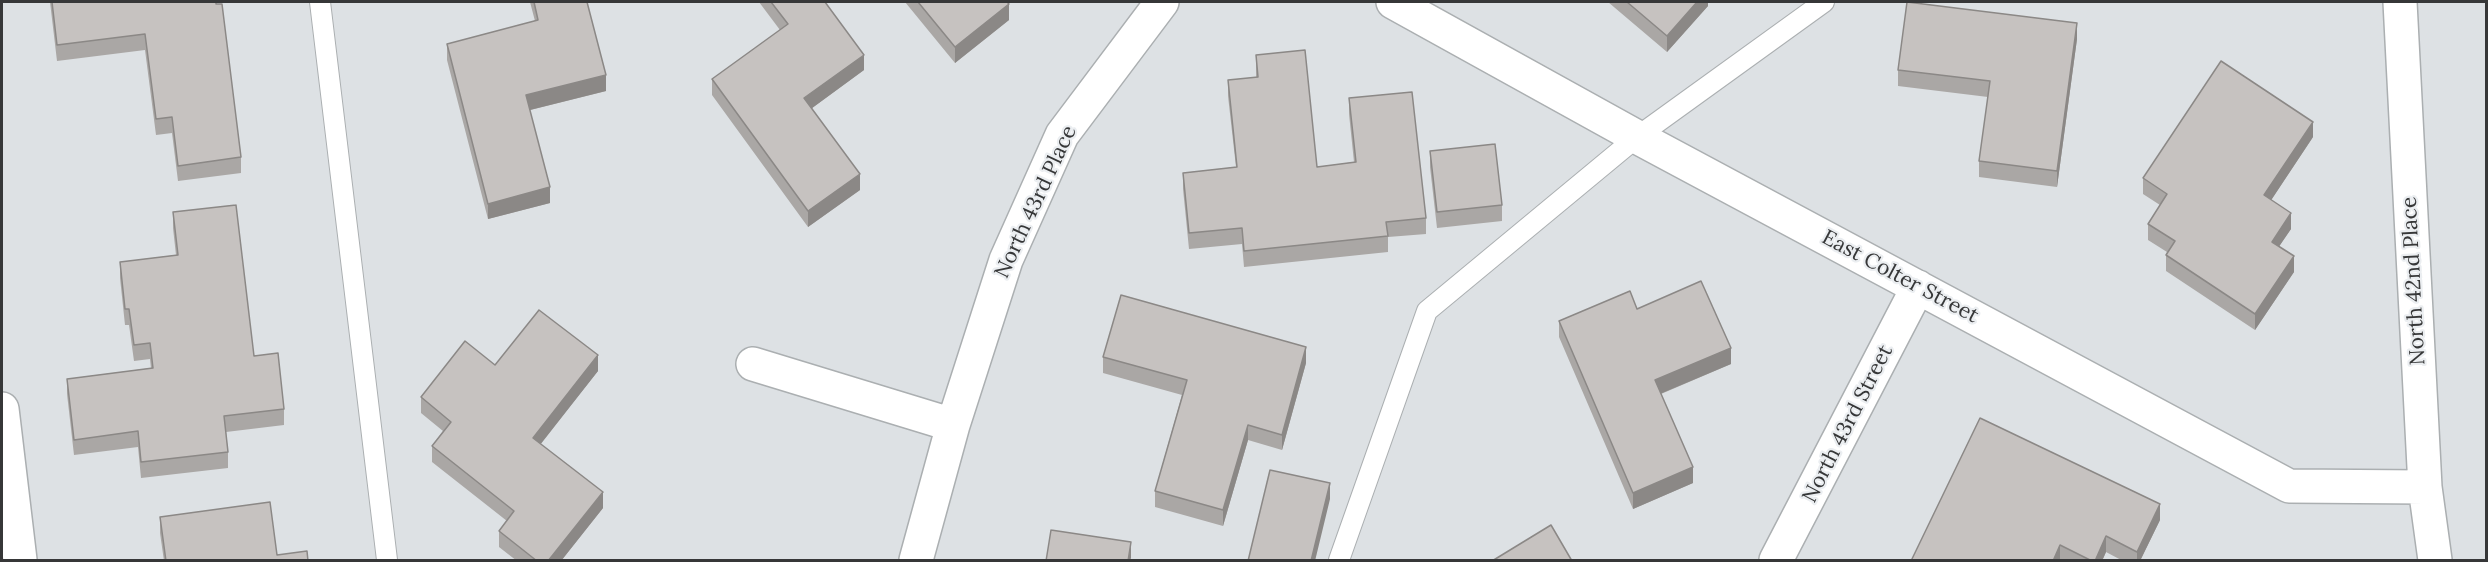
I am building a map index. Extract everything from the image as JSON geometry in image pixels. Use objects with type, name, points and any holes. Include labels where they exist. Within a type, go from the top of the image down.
[{"type":"street","name":"North 43rd Place","points":[[916,561],[953,425],[1006,260],[1062,135],[1162,2]]},
{"type":"street","name":"East Colter Street","points":[[1393,2],[1637,137],[2289,486],[2425,487]]},
{"type":"street","name":"North 42nd Place","points":[[2400,2],[2425,487],[2435,561]]},
{"type":"street","name":"North 43rd Street","points":[[1776,561],[1918,287]]},
{"type":"street","points":[[753,364],[953,425]]},
{"type":"street","points":[[2,409],[20,561]]},
{"type":"lane","points":[[320,2],[387,561]]},
{"type":"lane","points":[[1339,561],[1427,311],[1637,137],[1824,2]]},
{"type":"building","points":[[52,2],[216,2],[216,4],[222,4],[241,157],[178,166],[172,117],[156,119],[145,34],[57,45]]},
{"type":"building","points":[[534,2],[587,2],[606,75],[526,95],[550,187],[488,204],[447,44],[538,20]]},
{"type":"building","points":[[771,2],[825,2],[864,55],[804,98],[860,174],[808,211],[712,79],[788,24]]},
{"type":"building","points":[[918,2],[1007,2],[1009,4],[955,47]]},
{"type":"building","points":[[1627,2],[1697,2],[1667,36]]},
{"type":"building","points":[[1907,2],[2077,23],[2057,171],[1979,161],[1990,81],[1898,70]]},
{"type":"building","points":[[1305,50],[1317,167],[1356,162],[1349,98],[1412,92],[1426,218],[1386,222],[1388,236],[1244,251],[1242,228],[1189,233],[1183,173],[1237,167],[1228,80],[1258,77],[1256,55]]},
{"type":"building","points":[[2221,61],[2313,122],[2264,195],[2291,213],[2272,242],[2294,256],[2255,314],[2166,255],[2175,241],[2148,224],[2167,194],[2143,178]]},
{"type":"building","points":[[1495,144],[1502,205],[1437,212],[1430,151]]},
{"type":"building","points":[[236,205],[254,356],[278,353],[284,409],[224,416],[228,452],[141,462],[138,431],[74,440],[67,379],[153,368],[150,343],[134,345],[129,309],[125,309],[120,262],[178,255],[173,212]]},
{"type":"building","points":[[1701,281],[1731,348],[1655,380],[1693,467],[1633,493],[1559,321],[1630,291],[1637,309]]},
{"type":"building","points":[[1121,295],[1306,347],[1282,435],[1248,425],[1223,510],[1155,491],[1187,380],[1103,357]]},
{"type":"building","points":[[539,310],[598,355],[533,438],[603,492],[548,561],[537,561],[499,531],[514,511],[432,446],[451,422],[421,397],[465,341],[495,365]]},
{"type":"building","points":[[1980,418],[2160,504],[2137,552],[2106,536],[2095,561],[2060,545],[2053,561],[1911,561]]},
{"type":"building","points":[[1270,470],[1330,483],[1311,561],[1248,561]]},
{"type":"building","points":[[270,502],[277,555],[307,551],[308,561],[166,561],[160,517]]},
{"type":"building","points":[[1551,525],[1572,561],[1492,561]]},
{"type":"building","points":[[1051,530],[1131,542],[1128,561],[1046,561]]}]
